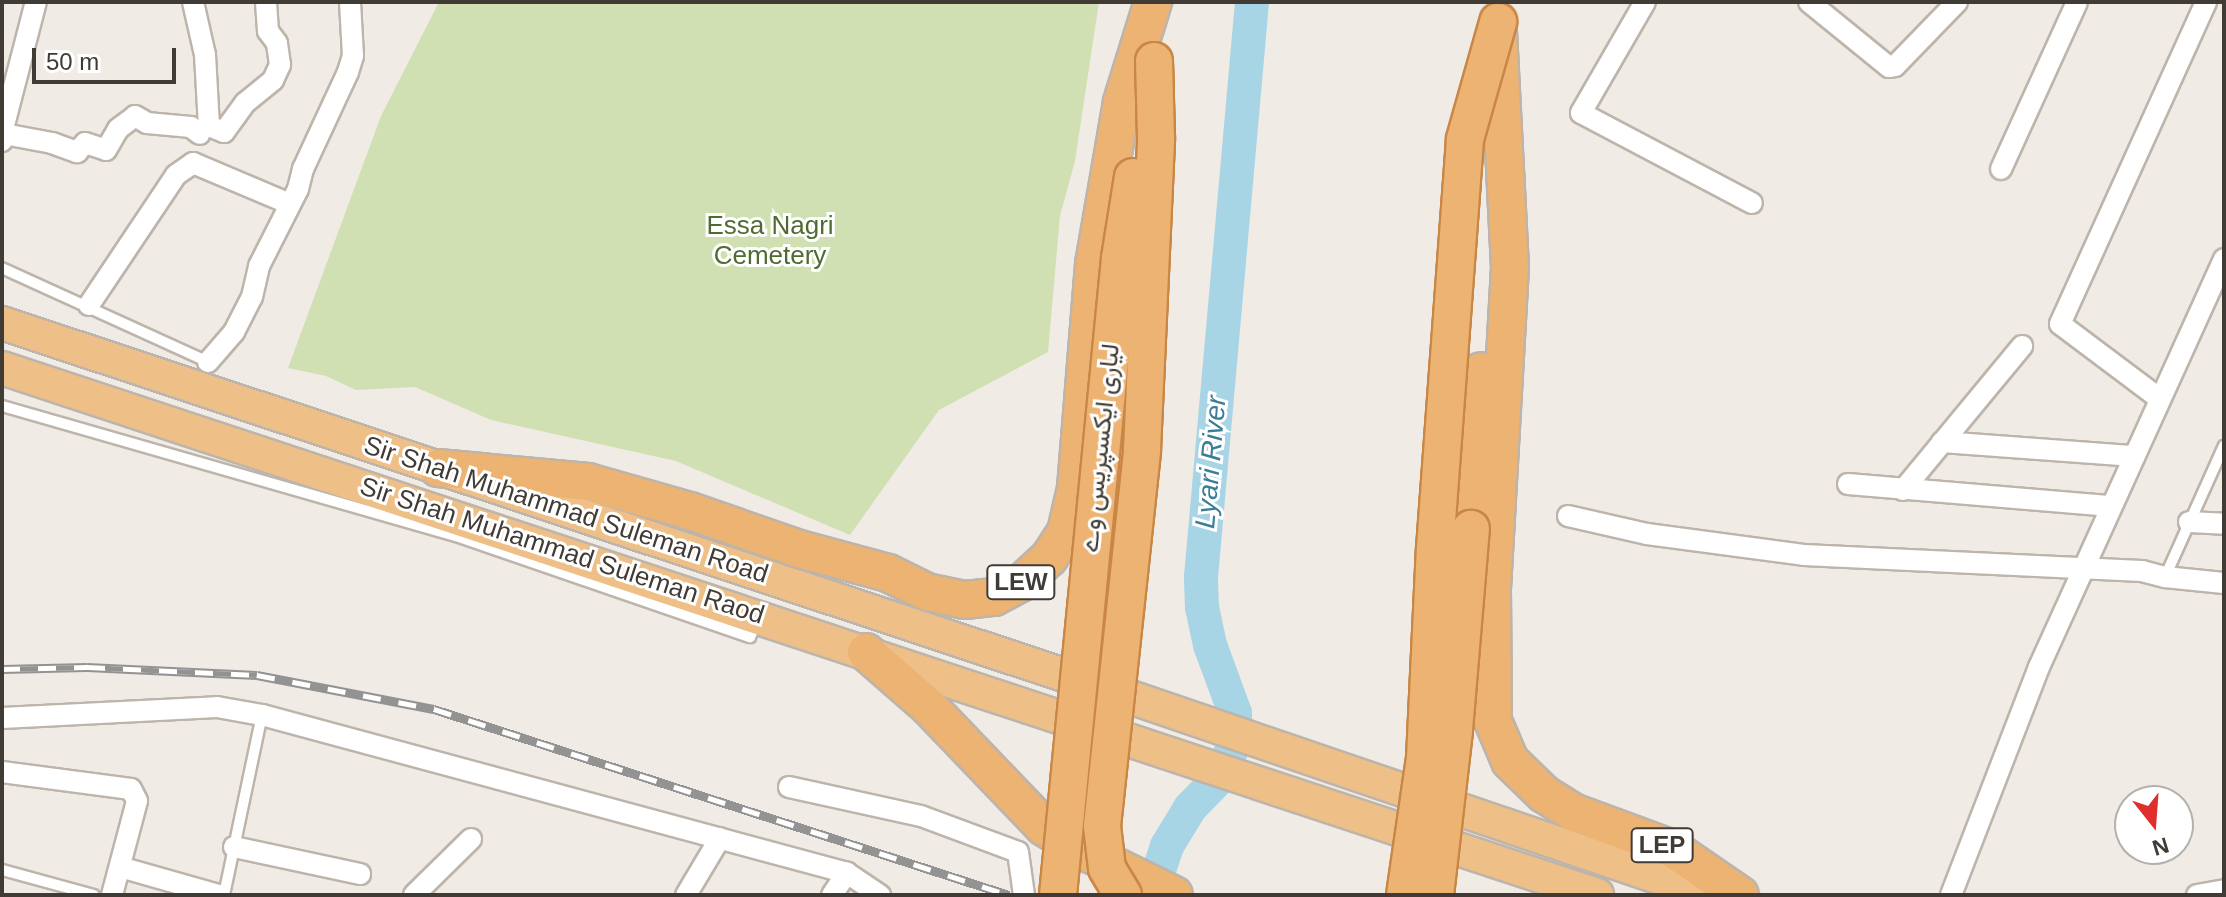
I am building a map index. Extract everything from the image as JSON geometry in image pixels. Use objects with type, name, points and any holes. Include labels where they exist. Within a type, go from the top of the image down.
[{"type":"highway","name":"لیاری ایکسپریس وے","points":[[1058,895],[1120,258],[1154,61],[1155,2]]},
{"type":"highway","name":"LEW","points":[[438,468],[588,482],[690,511],[799,549],[888,573],[927,592],[952,597],[994,597],[1024,581],[1049,558],[1066,532],[1076,488],[1094,264],[1122,102],[1155,2]]},
{"type":"highway","name":"LEP","points":[[1498,12],[1510,267],[1492,590],[1493,721],[1510,761],[1544,794],[1575,813],[1673,849],[1740,895]]},
{"type":"highway","points":[[1405,895],[1413,860],[1426,743],[1440,475],[1465,139],[1498,12]]},
{"type":"highway","points":[[1435,895],[1454,730],[1471,529],[1488,277],[1498,12]]},
{"type":"highway","name":"LEW","points":[[1129,886],[1107,868],[1102,826],[1142,450],[1156,137],[1154,61]]},
{"type":"highway","name":"Sir Shah Muhammad Suleman Road","points":[[2,323],[1130,697],[1710,895]]},
{"type":"highway","name":"Sir Shah Muhammad Suleman Raod","points":[[2,368],[1597,895]]},
{"type":"highway","points":[[866,652],[929,707],[1044,827],[1129,886],[1174,895]]},
{"type":"street","points":[[36,2],[3,136],[52,143],[77,152],[85,143],[106,150],[118,129],[135,116],[147,123],[224,132],[245,103],[273,80],[280,65],[277,43],[268,31],[266,2]]},
{"type":"street","points":[[193,2],[205,55],[205,130],[192,141],[193,163]]},
{"type":"street","points":[[208,362],[234,332],[252,297],[259,266],[290,204],[353,56],[350,2]]},
{"type":"street","points":[[1645,2],[1581,113],[1752,203]]},
{"type":"street","points":[[1809,2],[1889,67],[1895,66],[1957,2]]},
{"type":"street","points":[[2001,169],[2077,2]]},
{"type":"street","points":[[2160,399],[2060,324],[2206,2]]},
{"type":"street","points":[[193,163],[290,204]]},
{"type":"street","points":[[89,305],[176,175],[193,163]]},
{"type":"street","points":[[1951,895],[2039,667],[2224,259]]},
{"type":"street","points":[[1903,490],[2022,346]]},
{"type":"street","points":[[1942,442],[2134,456]]},
{"type":"street","points":[[1848,484],[2111,506]]},
{"type":"street","points":[[1568,516],[1647,534],[1804,555],[2142,571],[2165,577],[2224,583]]},
{"type":"street","points":[[2189,522],[2224,524]]},
{"type":"street","points":[[2,718],[217,707],[262,715],[847,873],[880,895]]},
{"type":"street","points":[[2,772],[131,789],[137,801],[112,895]]},
{"type":"street","points":[[789,787],[921,816],[1018,852],[1024,895]]},
{"type":"street","points":[[686,895],[720,838]]},
{"type":"street","points":[[414,895],[471,839]]},
{"type":"street","points":[[234,847],[360,874]]},
{"type":"street","points":[[120,867],[221,895]]},
{"type":"street","points":[[832,895],[847,873]]},
{"type":"street","points":[[2197,895],[2224,890]]},
{"type":"lane","points":[[2,268],[89,305],[208,362]]},
{"type":"lane","points":[[2,406],[456,536],[750,637],[759,617]]},
{"type":"lane","points":[[2165,577],[2224,446]]},
{"type":"lane","points":[[221,895],[262,715]]},
{"type":"lane","points":[[2,870],[94,895]]},
{"type":"green space","name":"Essa Nagri Cemetery","points":[[439,2],[1099,2],[1075,161],[1060,216],[1048,352],[939,410],[850,535],[676,461],[491,420],[415,387],[356,390],[326,376],[288,368],[381,116]]},
{"type":"waterway","name":"Lyari River","points":[[1151,895],[1167,846],[1190,808],[1220,777],[1234,744],[1235,713],[1210,645],[1202,608],[1201,577],[1252,2]]},
{"type":"railway","points":[[2,669],[87,667],[257,675],[434,709],[1009,895]]}]
